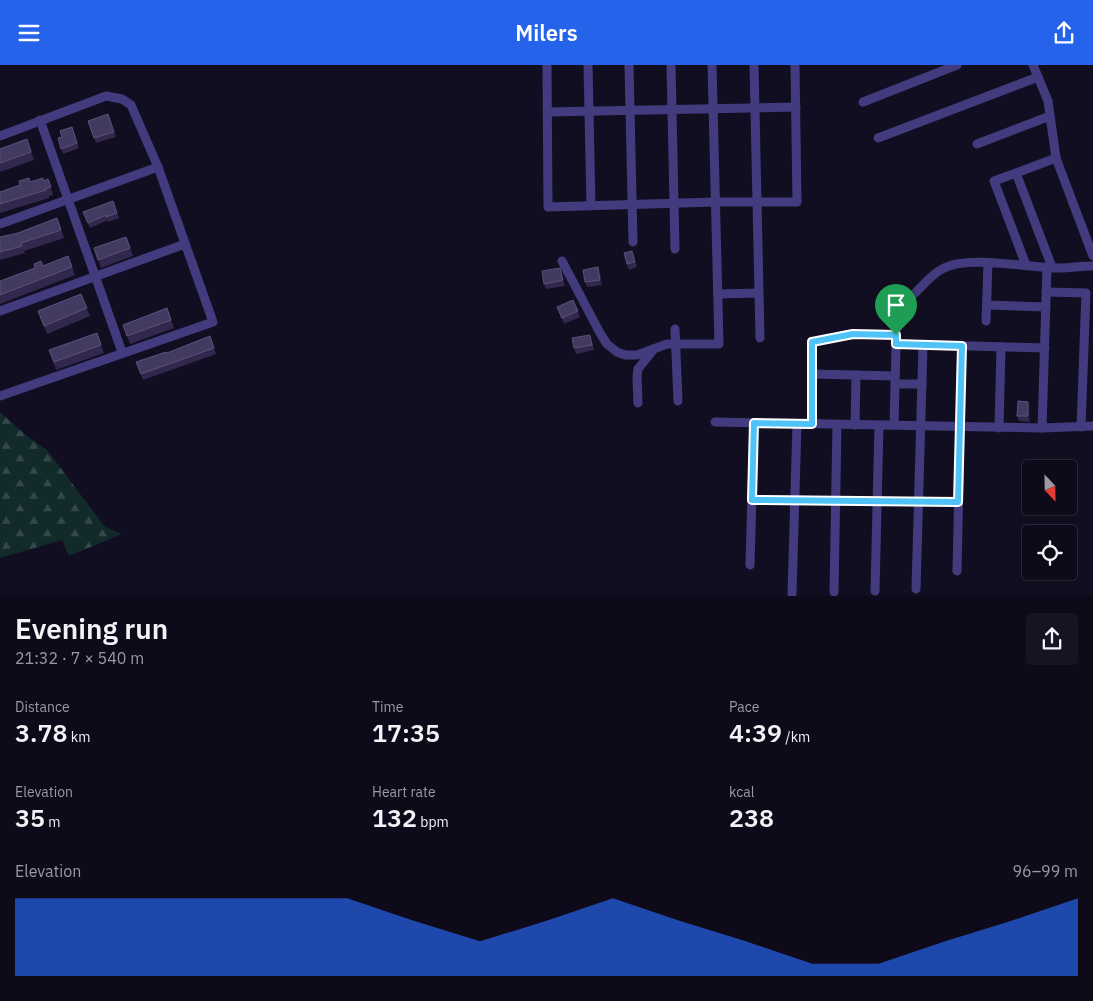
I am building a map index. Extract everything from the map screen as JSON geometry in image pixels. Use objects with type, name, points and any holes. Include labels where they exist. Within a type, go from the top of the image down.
[{"type":"street","points":[[547,65],[548,207],[716,202],[797,202],[795,65]]},
{"type":"street","points":[[588,65],[591,206]]},
{"type":"street","points":[[629,65],[633,242]]},
{"type":"street","points":[[670,65],[675,249]]},
{"type":"street","points":[[562,261],[607,344],[617,352],[625,355],[637,355],[667,344],[719,344],[712,65]]},
{"type":"street","points":[[754,65],[760,338]]},
{"type":"street","points":[[863,102],[957,65]]},
{"type":"street","points":[[1033,65],[1048,101],[1056,158],[1093,256]]},
{"type":"street","points":[[878,138],[1038,77]]},
{"type":"street","points":[[0,136],[106,96],[122,99],[131,105],[158,167],[213,322],[0,396]]},
{"type":"street","points":[[547,113],[796,107]]},
{"type":"street","points":[[977,144],[1050,116]]},
{"type":"street","points":[[40,120],[122,353]]},
{"type":"street","points":[[1026,265],[994,181],[1056,158]]},
{"type":"street","points":[[0,224],[158,167]]},
{"type":"street","points":[[1016,173],[1050,267],[1046,292],[1042,428]]},
{"type":"street","points":[[0,311],[185,244]]},
{"type":"street","points":[[894,425],[897,307],[911,298],[934,275],[945,267],[969,263],[1050,267],[1093,266]]},
{"type":"street","points":[[986,321],[988,263]]},
{"type":"street","points":[[1046,292],[1086,293],[1082,427]]},
{"type":"street","points":[[718,294],[758,293]]},
{"type":"street","points":[[987,305],[1046,307]]},
{"type":"street","points":[[675,329],[678,401]]},
{"type":"street","points":[[812,424],[812,342],[853,334],[923,345],[1045,348]]},
{"type":"street","points":[[916,589],[923,345]]},
{"type":"street","points":[[956,571],[962,346]]},
{"type":"street","points":[[999,428],[1001,347]]},
{"type":"street","points":[[638,403],[638,369],[655,348]]},
{"type":"street","points":[[812,375],[856,375],[922,384]]},
{"type":"street","points":[[855,425],[856,375]]},
{"type":"street","points":[[715,422],[999,428],[1093,426]]},
{"type":"street","points":[[750,565],[754,423]]},
{"type":"street","points":[[792,594],[797,424]]},
{"type":"street","points":[[834,592],[837,425]]},
{"type":"street","points":[[875,591],[879,425]]},
{"type":"street","points":[[752,500],[958,502]]},
{"type":"green space","points":[[0,412],[27,436],[47,450],[105,527],[122,534],[69,556],[62,540],[0,558]]},
{"type":"building","points":[[108,114],[114,132],[94,138],[88,121]]},
{"type":"building","points":[[72,127],[77,143],[61,149],[58,138],[62,137],[60,131]]},
{"type":"building","points":[[27,139],[31,152],[0,163],[0,149]]},
{"type":"building","points":[[29,178],[30,182],[43,178],[43,181],[48,179],[51,187],[0,204],[0,192],[20,185],[19,181]]},
{"type":"building","points":[[113,201],[117,213],[106,217],[106,215],[88,223],[83,212]]},
{"type":"building","points":[[57,218],[61,230],[21,243],[22,246],[0,252],[0,237],[18,233]]},
{"type":"building","points":[[126,237],[130,248],[98,260],[94,248]]},
{"type":"building","points":[[632,251],[635,262],[627,264],[624,253]]},
{"type":"building","points":[[68,256],[72,267],[0,295],[0,281],[35,268],[34,264],[41,261],[43,266]]},
{"type":"building","points":[[598,267],[600,280],[585,282],[583,270]]},
{"type":"building","points":[[560,268],[563,280],[544,284],[542,271]]},
{"type":"building","points":[[81,294],[87,308],[44,326],[38,311]]},
{"type":"building","points":[[573,300],[578,311],[562,318],[557,307]]},
{"type":"building","points":[[167,308],[171,320],[127,336],[123,325]]},
{"type":"building","points":[[97,333],[101,345],[54,362],[49,350]]},
{"type":"building","points":[[590,335],[592,345],[574,348],[572,338]]},
{"type":"building","points":[[210,336],[214,348],[141,374],[136,362],[167,353]]},
{"type":"building","points":[[1018,401],[1028,402],[1028,416],[1017,416]]},
{"type":"route","points":[[853,334],[896,335],[896,344],[962,346],[958,502],[752,500],[754,423],[812,424],[812,342],[853,334]]}]
